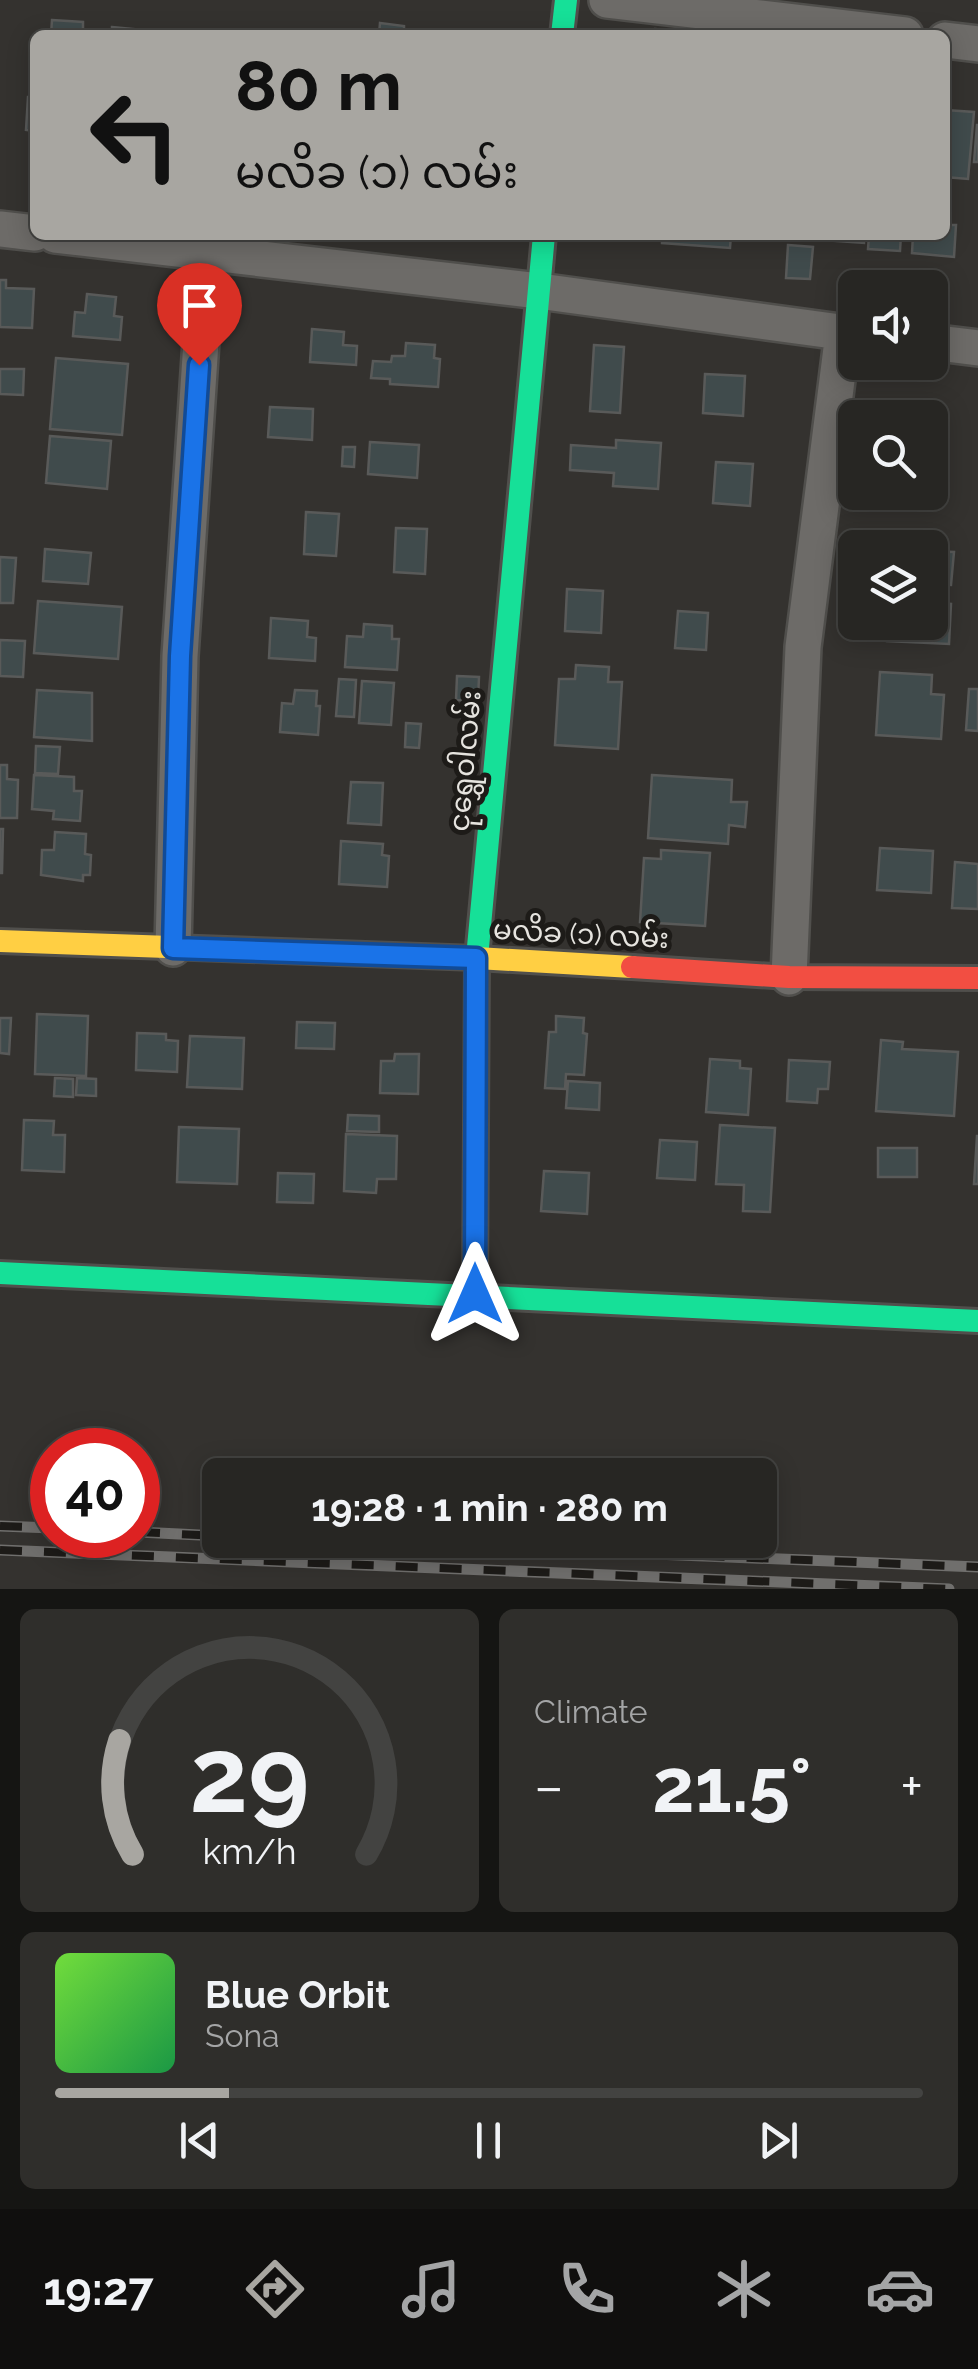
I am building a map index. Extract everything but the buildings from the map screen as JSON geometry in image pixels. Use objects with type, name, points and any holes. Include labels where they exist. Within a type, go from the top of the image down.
[{"type":"street","points":[[563,30],[566,0]]},
{"type":"street","points":[[606,0],[862,30]]},
{"type":"street","points":[[950,41],[978,44]]},
{"type":"street","points":[[0,229],[30,232]]},
{"type":"street","points":[[100,240],[539,291],[838,332]]},
{"type":"street","name":"ငုရွှေဝါလမ်း","points":[[475,1294],[476,958],[544,240]]},
{"type":"street","points":[[173,948],[180,656],[208,252]]},
{"type":"street","points":[[948,344],[978,348]]},
{"type":"street","points":[[788,976],[804,647],[842,380]]},
{"type":"street","name":"မလိခ (၁) လမ်း","points":[[0,941],[476,958],[788,976],[978,978]]},
{"type":"street","points":[[0,1274],[978,1321]]},
{"type":"railway","points":[[0,1526],[30,1527]]},
{"type":"railway","points":[[160,1533],[202,1535]]},
{"type":"railway","points":[[0,1550],[949,1589]]},
{"type":"railway","points":[[754,1558],[978,1567]]},
{"type":"traffic: fast","points":[[563,30],[566,0]]},
{"type":"traffic: fast","points":[[475,1294],[477,958],[544,240]]},
{"type":"traffic: fast","points":[[0,1273],[978,1321]]},
{"type":"traffic: slow","points":[[0,941],[632,967]]},
{"type":"traffic: jam","points":[[632,967],[789,977],[978,978]]},
{"type":"route","points":[[199,365],[180,656],[173,948],[476,958],[475,1294]]}]
